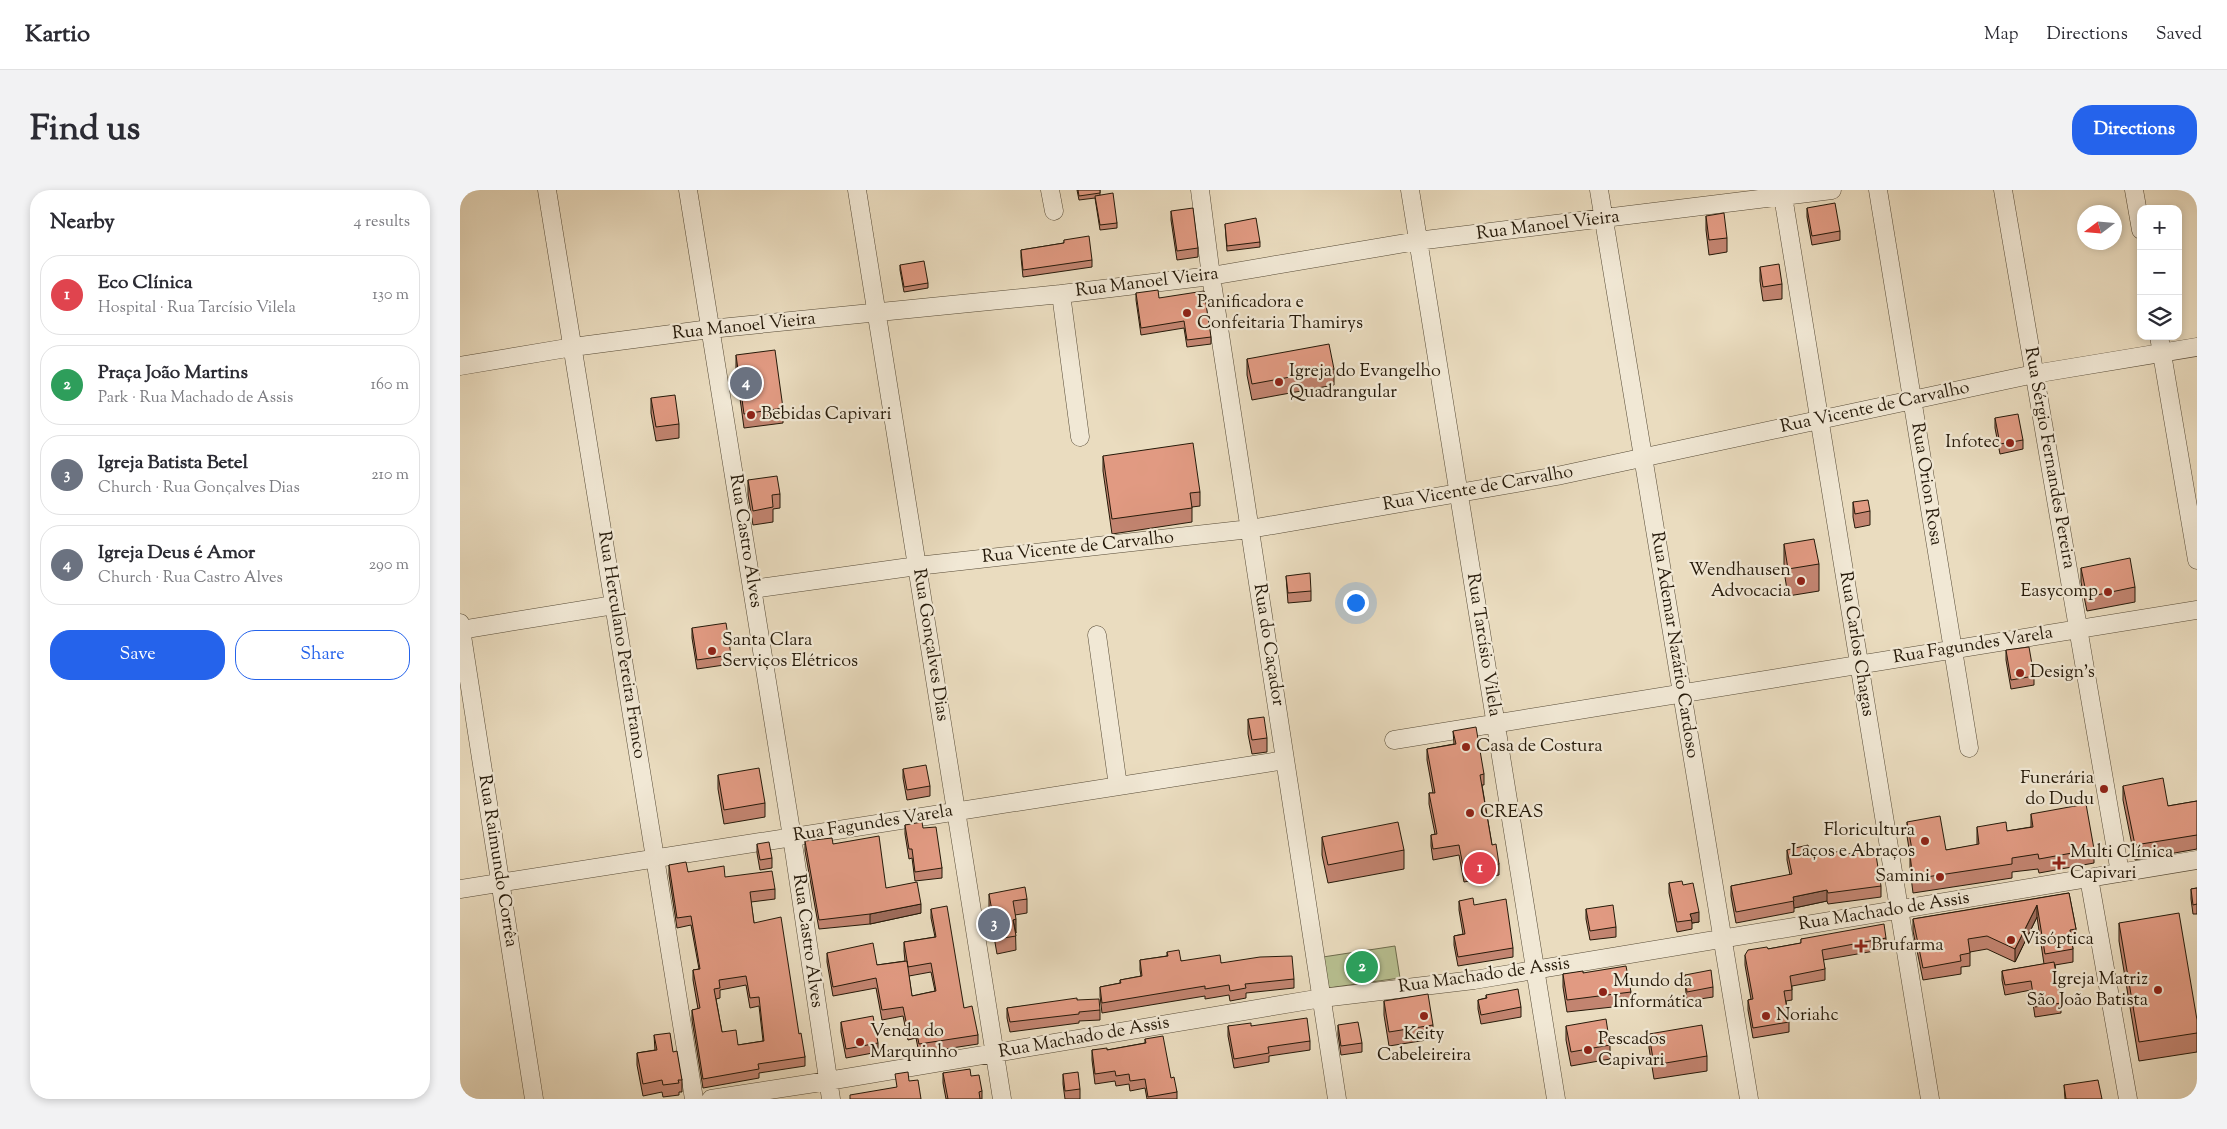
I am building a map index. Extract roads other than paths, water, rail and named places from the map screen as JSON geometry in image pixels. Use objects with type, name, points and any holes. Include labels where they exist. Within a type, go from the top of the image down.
[{"type":"street","name":"Rua Herculano Pereira Franco","points":[[547,190],[694,1099]]},
{"type":"street","name":"Rua Castro Alves","points":[[688,190],[792,837],[831,1099]]},
{"type":"street","name":"Rua Gonçalves Dias","points":[[857,190],[1002,1099]]},
{"type":"street","points":[[1050,190],[1054,210]]},
{"type":"street","name":"Rua do Caçador","points":[[1200,190],[1211,276],[1337,1099]]},
{"type":"street","name":"Rua Tarcísio Vilela","points":[[1410,190],[1556,1099]]},
{"type":"street","name":"Rua Ademar Nazário Cardoso","points":[[1599,190],[1749,1099]]},
{"type":"street","name":"Rua Manoel Vieira","points":[[460,366],[573,347],[710,329],[877,314],[1211,276],[1417,241],[1603,219],[1782,194],[1832,190]]},
{"type":"street","name":"Rua Orion Rosa","points":[[1878,190],[1969,748]]},
{"type":"street","name":"Rua Sérgio Fernandes Pereira","points":[[2002,190],[2120,873]]},
{"type":"street","points":[[2134,190],[2137,207]]},
{"type":"street","name":"Rua Carlos Chagas","points":[[1782,194],[1930,1099]]},
{"type":"street","points":[[1061,294],[1080,437]]},
{"type":"street","points":[[2160,344],[2197,560]]},
{"type":"street","name":"Rua Vicente de Carvalho","points":[[752,589],[917,566],[1250,529],[1557,476],[2034,374],[2160,344],[2197,347]]},
{"type":"street","points":[[460,628],[614,605]]},
{"type":"street","name":"Rua Fagundes Varela","points":[[1394,740],[2197,610]]},
{"type":"street","name":"Rua Raimundo Corrêa","points":[[460,628],[534,1099]]},
{"type":"street","points":[[1096,635],[1118,786]]},
{"type":"street","name":"Rua Fagundes Varela","points":[[460,889],[1285,760]]},
{"type":"street","name":"Rua Machado de Assis","points":[[711,1099],[828,1082],[1322,998],[1439,985],[2197,860]]},
{"type":"street","points":[[2089,878],[2128,1099]]},
{"type":"place","name":"Panificadora e Confeitaria Thamirys","points":[[1187,313]]},
{"type":"place","name":"Igreja do Evangelho Quadrangular","points":[[1279,382]]},
{"type":"place","name":"Igreja Deus é Amor","points":[[746,383]]},
{"type":"place","name":"Bebidas Capivari","points":[[751,415]]},
{"type":"place","name":"Infotec","points":[[2010,443]]},
{"type":"place","name":"Wendhausen Advocacia","points":[[1801,581]]},
{"type":"place","name":"Easycomp","points":[[2108,592]]},
{"type":"place","name":"Santa Clara Serviços Elétricos","points":[[712,651]]},
{"type":"place","name":"Design's","points":[[2020,673]]},
{"type":"place","name":"Casa de Costura","points":[[1466,747]]},
{"type":"place","name":"Funerária do Dudu","points":[[2104,789]]},
{"type":"place","name":"CREAS","points":[[1470,813]]},
{"type":"place","name":"Floricultura Laços e Abraços","points":[[1925,841]]},
{"type":"place","name":"Multi Clínica Capivari","points":[[2059,863]]},
{"type":"place","name":"Eco Clínica","points":[[1480,868]]},
{"type":"place","name":"Samini","points":[[1940,877]]},
{"type":"place","name":"Igreja Batista Betel","points":[[994,924]]},
{"type":"place","name":"Visóptica","points":[[2011,940]]},
{"type":"place","name":"Brufarma","points":[[1861,946]]},
{"type":"place","name":"Praça João Martins","points":[[1362,967]]},
{"type":"place","name":"Igreja Matriz São João Batista","points":[[2158,990]]},
{"type":"place","name":"Mundo da Informática","points":[[1603,992]]},
{"type":"place","name":"Keity Cabeleireira","points":[[1424,1016]]},
{"type":"place","name":"Noriahc","points":[[1766,1016]]},
{"type":"place","name":"Venda do Marquinho","points":[[860,1042]]},
{"type":"place","name":"Pescados Capivari","points":[[1588,1050]]}]
